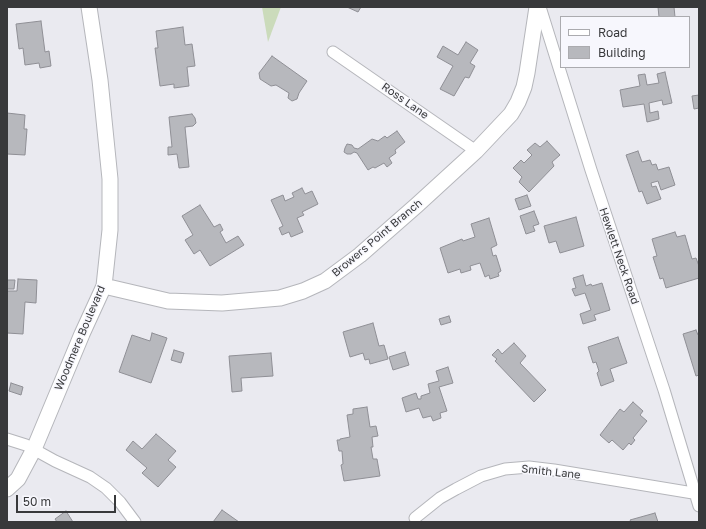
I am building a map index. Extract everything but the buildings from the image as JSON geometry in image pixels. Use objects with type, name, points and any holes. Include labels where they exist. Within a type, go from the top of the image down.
[{"type":"street","name":"Woodmere Boulevard","points":[[7,490],[18,479],[34,449],[82,334],[104,286],[110,230],[110,179],[100,80],[89,7]]},
{"type":"street","name":"Browers Point Branch","points":[[104,286],[168,301],[222,303],[280,298],[302,291],[325,281],[360,256],[476,151],[511,114],[524,87],[538,7]]},
{"type":"street","name":"Hewlett Neck Road","points":[[538,7],[664,390],[697,494],[699,506]]},
{"type":"street","name":"Ross Lane","points":[[334,52],[476,151]]},
{"type":"street","points":[[7,439],[26,445],[55,461],[90,477],[106,488],[120,502],[135,522]]},
{"type":"street","name":"Smith Lane","points":[[415,518],[440,498],[456,489],[481,476],[505,469],[529,468],[554,470],[697,494]]},
{"type":"green space","points":[[262,7],[281,7],[268,42]]}]
